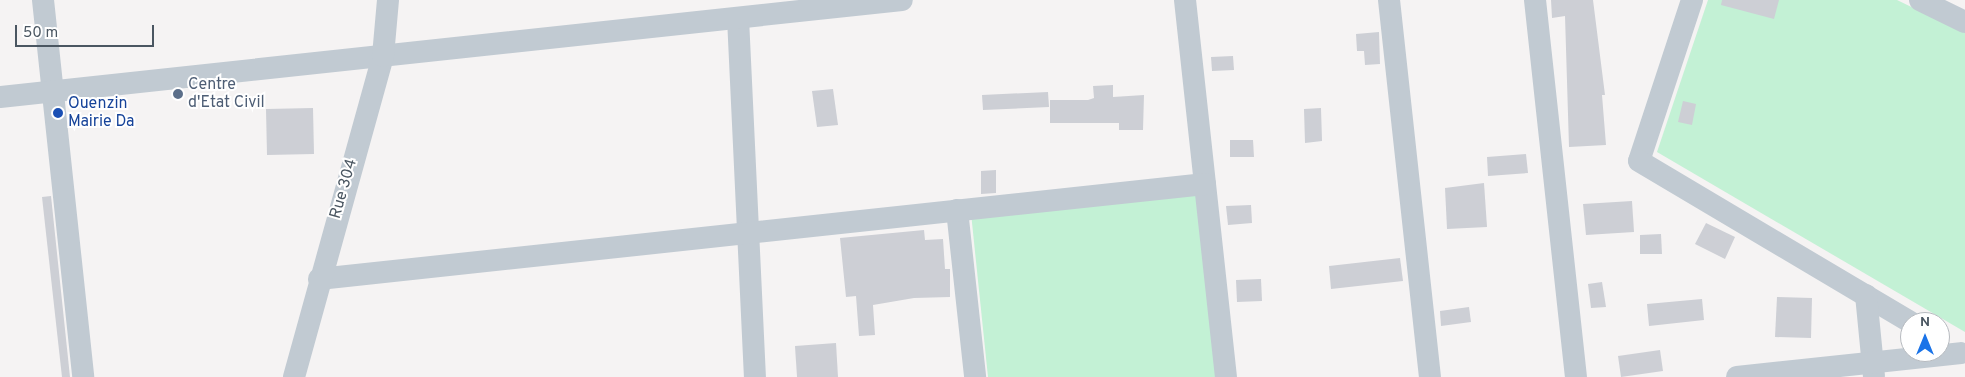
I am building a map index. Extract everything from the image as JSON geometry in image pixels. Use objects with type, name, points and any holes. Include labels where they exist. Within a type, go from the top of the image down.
[{"type":"street","points":[[43,0],[84,377]]},
{"type":"street","name":"Rue 304","points":[[294,377],[319,279],[383,56],[388,0]]},
{"type":"street","points":[[0,97],[738,18],[793,6],[902,0]]},
{"type":"street","points":[[1186,0],[1226,377]]},
{"type":"street","points":[[1390,0],[1430,377]]},
{"type":"street","points":[[1535,0],[1576,377]]},
{"type":"street","points":[[1692,0],[1639,161],[1900,316]]},
{"type":"street","points":[[1920,0],[1965,22]]},
{"type":"street","points":[[738,18],[755,377]]},
{"type":"street","points":[[319,279],[1205,184]]},
{"type":"street","points":[[957,210],[975,377]]},
{"type":"street","points":[[1866,295],[1874,370]]},
{"type":"street","points":[[1950,346],[1963,354]]},
{"type":"street","points":[[1737,377],[1874,370],[1963,354]]},
{"type":"green space","points":[[1708,0],[1897,0],[1965,33],[1965,332],[1950,323],[1950,312],[1931,312],[1657,152]]},
{"type":"green space","points":[[1199,191],[1218,377],[988,377],[971,213]]},
{"type":"building","points":[[1551,0],[1593,0],[1605,95],[1602,95],[1606,145],[1569,147],[1565,16],[1552,18]]},
{"type":"building","points":[[1722,0],[1779,0],[1774,19],[1721,5]]},
{"type":"building","points":[[1379,32],[1380,64],[1365,65],[1364,51],[1357,51],[1356,34]]},
{"type":"building","points":[[1233,56],[1234,70],[1212,71],[1211,57]]},
{"type":"building","points":[[1113,85],[1113,97],[1144,95],[1143,130],[1119,130],[1119,123],[1050,123],[1050,100],[1088,100],[1094,98],[1093,86]]},
{"type":"building","points":[[833,89],[838,125],[817,127],[812,91]]},
{"type":"building","points":[[1048,92],[1049,107],[983,110],[982,95]]},
{"type":"building","points":[[1683,101],[1696,104],[1692,125],[1678,122]]},
{"type":"building","points":[[313,108],[314,154],[267,155],[266,109]]},
{"type":"building","points":[[1321,108],[1322,141],[1305,143],[1304,109]]},
{"type":"building","points":[[1230,140],[1253,140],[1254,157],[1230,157]]},
{"type":"building","points":[[1526,154],[1528,173],[1488,176],[1487,157]]},
{"type":"building","points":[[996,170],[996,193],[981,194],[981,171]]},
{"type":"building","points":[[1484,183],[1487,227],[1447,229],[1445,188]]},
{"type":"building","points":[[51,196],[70,377],[62,377],[42,197]]},
{"type":"building","points":[[1632,201],[1634,232],[1586,235],[1583,204]]},
{"type":"building","points":[[1251,205],[1252,223],[1228,225],[1226,206]]},
{"type":"building","points":[[1706,223],[1735,237],[1725,259],[1695,244]]},
{"type":"building","points":[[924,230],[925,240],[943,239],[945,269],[950,269],[950,297],[914,298],[873,305],[875,335],[859,336],[856,296],[846,297],[840,238]]},
{"type":"building","points":[[1661,234],[1662,254],[1640,254],[1640,235]]},
{"type":"building","points":[[1400,258],[1403,281],[1331,289],[1329,266]]},
{"type":"building","points":[[1261,279],[1262,301],[1237,302],[1236,280]]},
{"type":"building","points":[[1602,282],[1606,307],[1591,308],[1588,284]]},
{"type":"building","points":[[1777,297],[1812,298],[1811,338],[1775,337]]},
{"type":"building","points":[[1702,299],[1704,320],[1649,326],[1647,304]]},
{"type":"building","points":[[1469,307],[1471,322],[1441,326],[1440,311]]},
{"type":"building","points":[[836,343],[838,377],[797,377],[795,346]]},
{"type":"building","points":[[1660,350],[1663,371],[1621,377],[1618,356]]},
{"type":"place","name":"Centre d'Etat Civil","points":[[178,94]]},
{"type":"place","name":"Ouenzin Mairie Da","points":[[58,113]]}]
